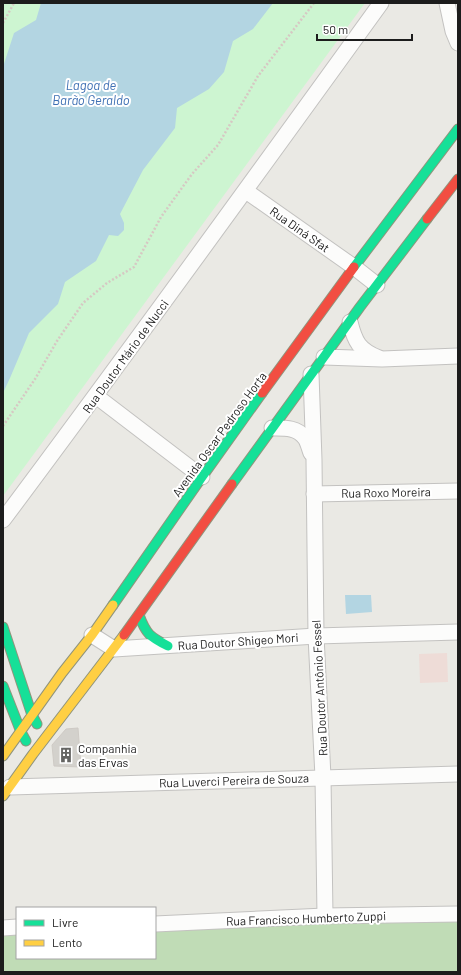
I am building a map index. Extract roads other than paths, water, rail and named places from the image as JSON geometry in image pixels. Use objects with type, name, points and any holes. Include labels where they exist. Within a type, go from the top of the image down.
[{"type":"main road","name":"Avenida Oscar Pedroso Horta","points":[[3,756],[62,673],[92,635],[202,477],[354,267],[458,129]]},
{"type":"main road","points":[[6,791],[114,649],[311,374],[458,179]]},
{"type":"main road","points":[[139,615],[143,628],[150,637],[168,646]]},
{"type":"main road","points":[[3,627],[32,715],[45,739]]},
{"type":"main road","points":[[45,680],[51,680],[62,673]]},
{"type":"main road","points":[[20,676],[29,679]]},
{"type":"main road","points":[[3,686],[21,732],[33,754]]},
{"type":"street","name":"Rua Doutor Mário de Nucci","points":[[3,520],[246,191],[381,3]]},
{"type":"street","points":[[447,3],[453,31],[458,43]]},
{"type":"street","name":"Rua Diná Sfat","points":[[246,191],[354,267],[377,285]]},
{"type":"street","points":[[350,322],[358,345],[368,353],[382,359]]},
{"type":"street","points":[[324,357],[382,359],[458,356]]},
{"type":"street","name":"Rua Doutor Antônio Fessel","points":[[311,374],[314,460],[316,636],[323,777],[325,916]]},
{"type":"street","points":[[96,396],[202,477]]},
{"type":"street","name":"Rua Doutor Antônio Fessel","points":[[272,428],[291,428],[298,431],[305,438],[314,460]]},
{"type":"street","name":"Rua Roxo Moreira","points":[[314,494],[458,491]]},
{"type":"street","name":"Rua Doutor Shigeo Mori","points":[[114,649],[316,636],[458,632]]},
{"type":"street","points":[[92,635],[114,649]]},
{"type":"street","name":"Rua Luverci Pereira de Souza","points":[[6,791],[323,777],[458,774]]},
{"type":"street","name":"Rua Francisco Humberto Zuppi","points":[[156,924],[325,916],[458,914]]},
{"type":"street","points":[[3,928],[16,927]]},
{"type":"water","name":"Lagoa de Barão Geraldo","points":[[41,3],[273,3],[253,29],[233,41],[224,72],[209,89],[177,108],[175,128],[143,170],[120,214],[124,223],[124,230],[118,236],[109,235],[96,261],[65,282],[58,304],[29,333],[3,393],[3,67],[14,33],[36,20]]},
{"type":"water","points":[[345,595],[371,595],[372,612],[346,614]]},
{"type":"place","name":"Companhia das Ervas","points":[[66,755]]}]
